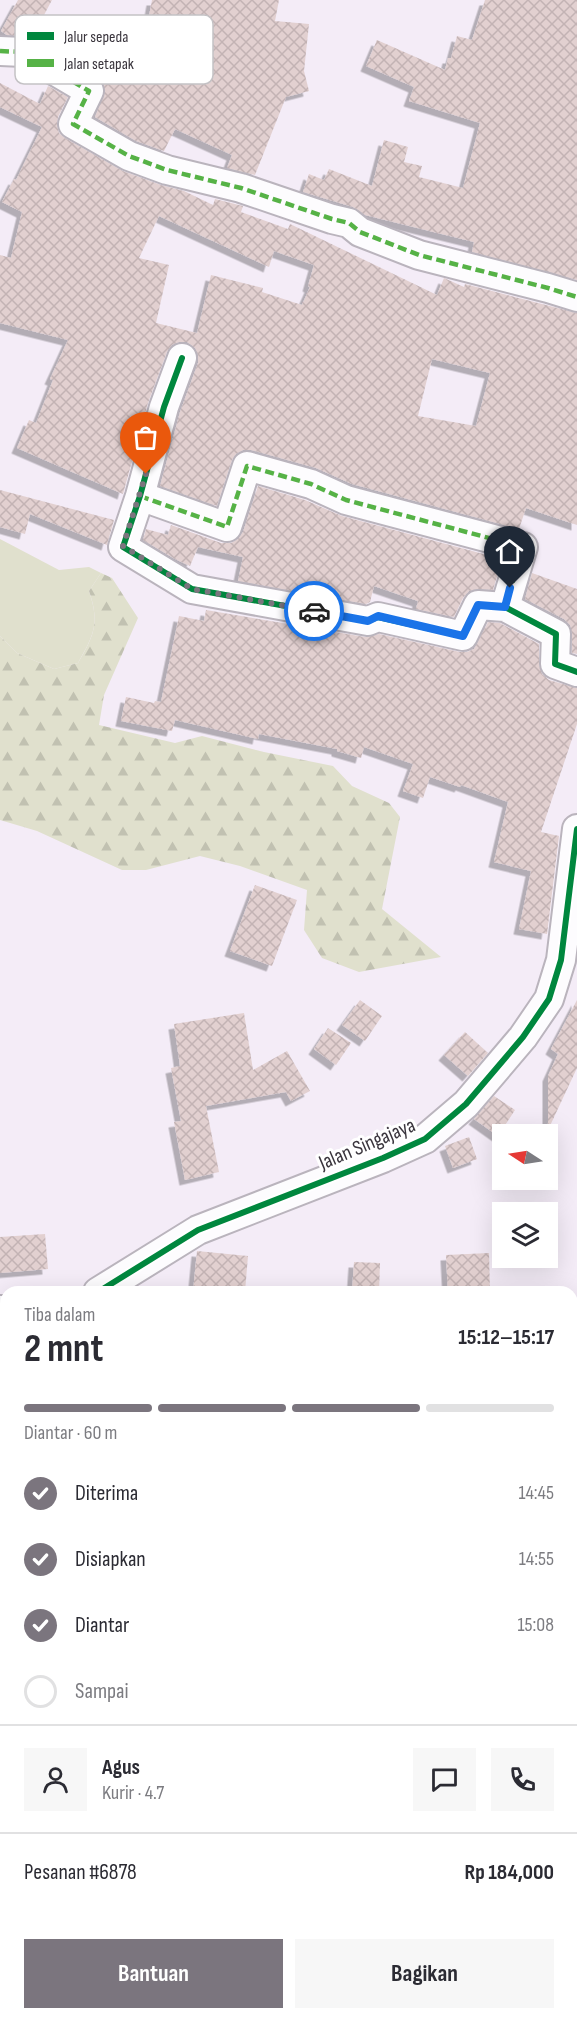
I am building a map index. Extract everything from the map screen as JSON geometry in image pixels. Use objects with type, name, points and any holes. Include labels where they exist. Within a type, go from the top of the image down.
[{"type":"street","points":[[0,51],[15,52]]},
{"type":"street","points":[[77,84],[89,91],[73,124],[129,156],[167,170],[241,188],[350,223],[360,231],[419,255],[577,297]]},
{"type":"street","points":[[182,358],[164,407],[140,496],[123,546],[192,589],[368,621],[378,616],[463,636],[478,605],[505,607],[556,634],[555,664],[577,672]]},
{"type":"street","points":[[140,496],[227,527],[247,466],[311,484],[346,500],[523,547],[505,607]]},
{"type":"street","name":"Jalan Singajaya","points":[[108,1286],[198,1230],[383,1158],[425,1139],[466,1104],[523,1037],[549,999],[561,960],[577,829]]},
{"type":"green space","points":[[0,539],[59,570],[89,567],[101,573],[89,591],[94,612],[94,628],[78,663],[54,669],[17,653],[0,636]]},
{"type":"green space","points":[[101,573],[112,578],[138,618],[104,695],[99,725],[175,743],[202,736],[333,766],[352,786],[389,803],[400,817],[382,909],[441,957],[359,972],[322,958],[304,930],[307,890],[240,866],[200,856],[146,870],[122,870],[37,831],[0,820],[0,636],[17,653],[54,669],[78,663],[94,628],[94,612],[89,591]]},
{"type":"building","points":[[18,0],[52,0],[44,15],[15,15],[15,36],[1,31]]},
{"type":"building","points":[[152,0],[279,0],[275,21],[309,24],[304,71],[309,91],[286,97],[255,175],[227,168],[232,155],[175,129],[164,151],[136,141],[95,117],[105,91],[103,84],[213,84],[213,15],[149,15]]},
{"type":"building","points":[[485,0],[577,0],[577,280],[472,252],[474,242],[365,215],[353,207],[303,192],[309,174],[324,180],[329,169],[372,186],[384,140],[408,147],[404,162],[422,166],[419,177],[463,188],[480,123],[409,101],[414,87],[366,66],[377,40],[445,70],[457,36],[472,40]]},
{"type":"building","points":[[0,83],[40,104],[48,86],[68,97],[58,117],[59,133],[123,171],[184,191],[213,205],[215,199],[243,206],[241,212],[288,229],[290,224],[437,295],[444,278],[464,287],[465,284],[577,313],[577,525],[526,508],[519,529],[352,484],[316,468],[251,450],[243,450],[232,460],[217,506],[160,486],[180,412],[198,363],[195,348],[187,342],[172,345],[167,352],[148,403],[123,494],[17,448],[29,420],[36,423],[53,380],[50,379],[68,340],[0,323],[0,255],[11,258],[22,212],[2,202],[14,179],[16,180],[42,127],[0,107]],"holes":[[[159,216],[269,267],[274,251],[314,265],[308,286],[310,287],[302,305],[262,292],[263,288],[211,275],[197,333],[156,323],[169,265],[139,258]],[[432,359],[490,373],[476,426],[418,416]]]},
{"type":"building","points":[[258,486],[305,500],[342,516],[502,559],[493,590],[469,591],[454,617],[416,609],[418,601],[374,586],[370,602],[366,604],[238,581],[243,557],[198,547],[190,566],[143,540],[146,529],[168,535],[171,525],[221,543],[231,543],[243,532]]},
{"type":"building","points":[[0,490],[114,520],[107,545],[30,514],[25,534],[0,527]]},
{"type":"building","points":[[532,573],[577,589],[577,654],[572,653],[570,625],[564,619],[525,599]]},
{"type":"building","points":[[206,610],[365,637],[379,634],[460,652],[474,649],[488,622],[500,623],[539,644],[539,663],[542,674],[549,680],[577,688],[577,724],[541,832],[559,836],[547,934],[519,929],[531,871],[494,862],[508,802],[461,785],[460,787],[430,777],[423,798],[403,791],[413,764],[364,747],[361,758],[337,751],[337,749],[259,734],[258,739],[175,720],[172,731],[121,721],[126,697],[154,703],[155,701],[161,702],[179,616],[204,621]]},
{"type":"building","points":[[255,885],[297,900],[272,966],[230,951]]},
{"type":"building","points":[[360,1000],[382,1016],[365,1041],[342,1025]]},
{"type":"building","points":[[577,1000],[577,1068],[551,1124],[548,1124],[548,1076],[558,1054],[551,1049]]},
{"type":"building","points":[[244,1013],[253,1070],[287,1051],[310,1091],[291,1101],[286,1092],[206,1106],[219,1172],[185,1180],[174,1122],[181,1121],[171,1068],[180,1066],[174,1024]]},
{"type":"building","points":[[328,1028],[351,1043],[336,1065],[314,1049]]},
{"type":"building","points":[[465,1032],[488,1053],[468,1076],[444,1055]]},
{"type":"building","points":[[494,1096],[515,1110],[506,1124],[492,1124],[492,1132],[474,1119]]},
{"type":"building","points":[[469,1137],[477,1159],[453,1168],[445,1146]]},
{"type":"building","points":[[45,1234],[48,1269],[0,1273],[0,1237]]},
{"type":"building","points":[[197,1251],[248,1256],[246,1286],[194,1286]]},
{"type":"building","points":[[489,1253],[490,1286],[448,1286],[446,1255]]},
{"type":"building","points":[[354,1262],[380,1263],[379,1286],[352,1286]]},
{"type":"marked path","points":[[0,51],[15,52]]},
{"type":"marked path","points":[[77,84],[89,91],[73,124],[129,156],[167,170],[241,188],[349,223],[360,232],[419,255],[577,297]]},
{"type":"marked path","points":[[140,496],[227,527],[247,466],[311,484],[346,500],[523,547],[505,607]]},
{"type":"cycle path","points":[[182,358],[164,407],[140,496],[123,547],[192,589],[368,621],[378,617],[463,636],[478,605],[505,607],[556,634],[555,664],[577,672]]},
{"type":"cycle path","points":[[108,1286],[198,1230],[383,1158],[425,1139],[466,1104],[523,1037],[549,999],[561,960],[577,829]]},
{"type":"way so far","points":[[146,474],[123,546],[192,589],[314,611]]},
{"type":"route","points":[[314,611],[368,621],[378,616],[463,636],[478,605],[505,607],[510,588]]}]
